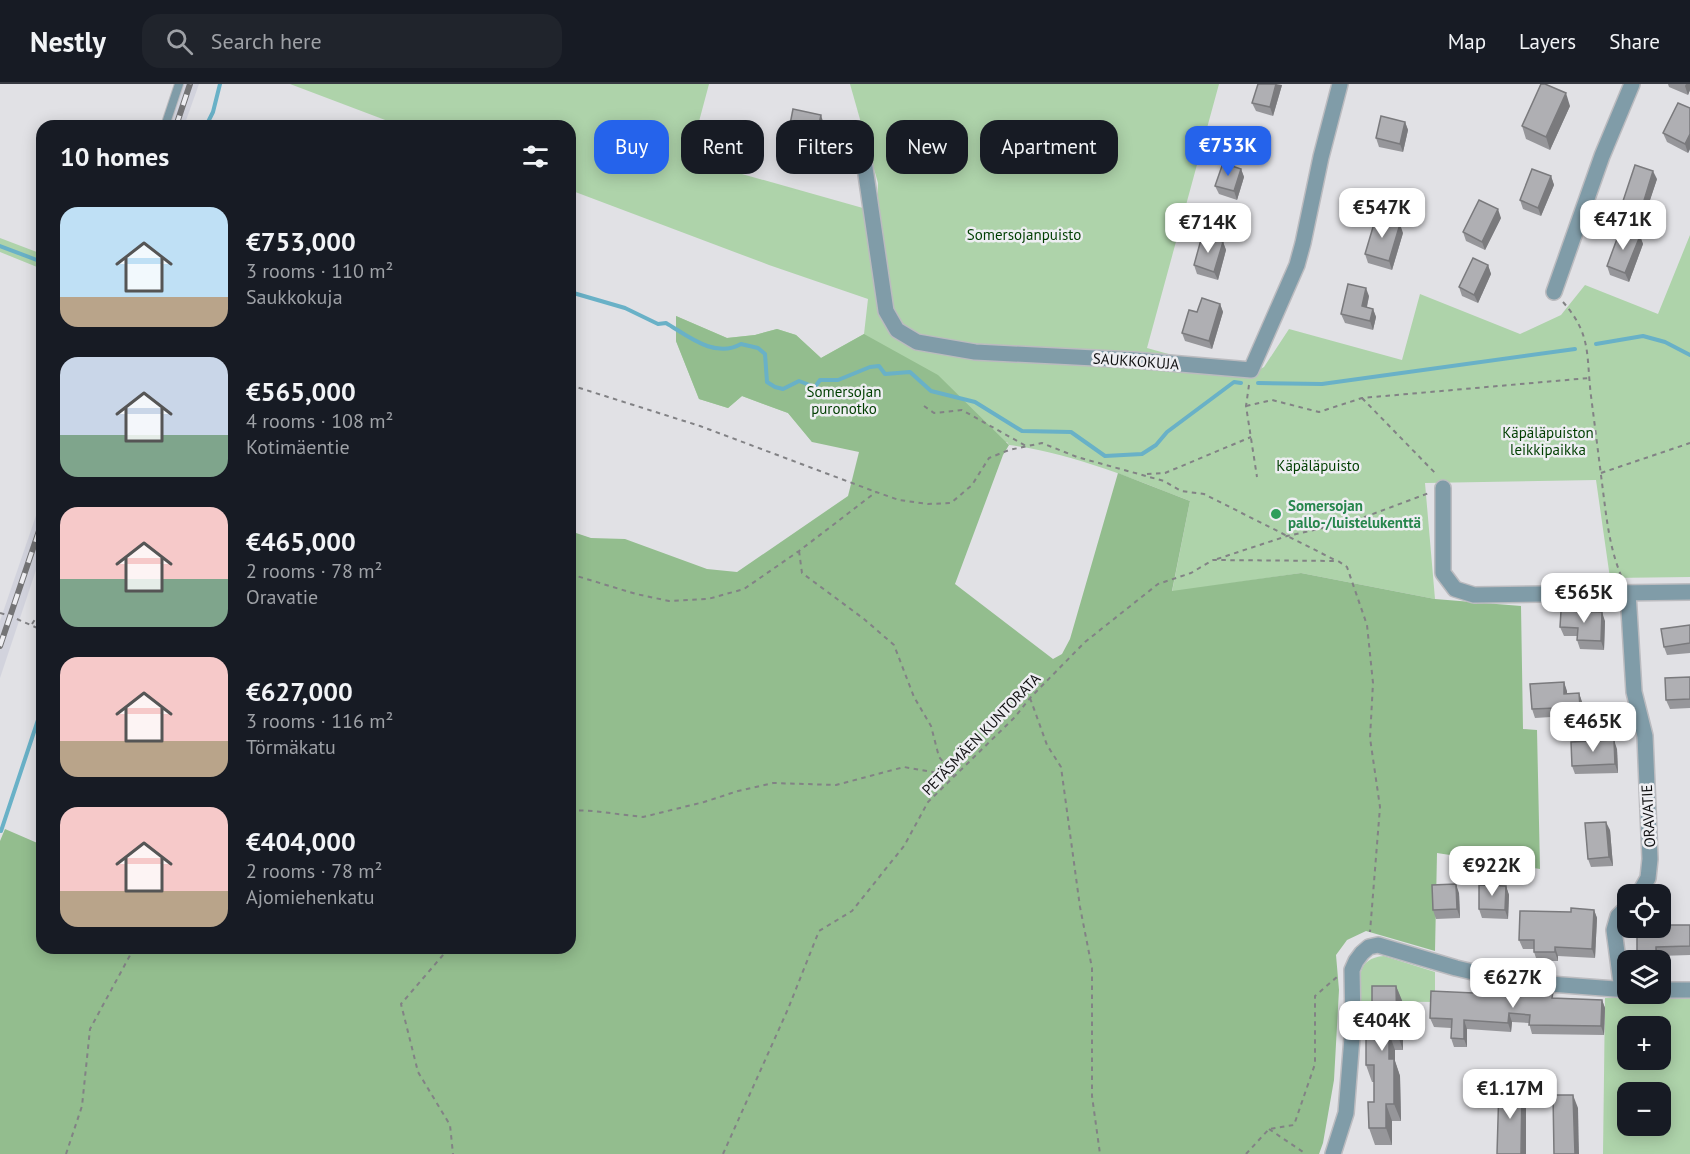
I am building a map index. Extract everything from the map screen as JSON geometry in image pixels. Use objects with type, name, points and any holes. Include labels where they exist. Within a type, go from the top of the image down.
[{"type":"street","points":[[1251,370],[1297,265],[1340,84]]},
{"type":"street","points":[[1554,292],[1602,156],[1632,84]]},
{"type":"street","name":"SAUKKOKUJA","points":[[866,174],[886,311],[897,330],[917,342],[975,352],[1134,360],[1251,370]]},
{"type":"street","points":[[1443,488],[1443,573],[1455,589],[1474,595],[1690,592]]},
{"type":"street","name":"ORAVATIE","points":[[1628,593],[1634,692],[1645,736],[1650,859],[1644,884]]},
{"type":"street","points":[[1617,920],[1614,930],[1618,950]]},
{"type":"street","points":[[1333,1154],[1346,1113],[1351,1068],[1352,970],[1362,954],[1378,945],[1456,968],[1511,981],[1617,989]]},
{"type":"street","points":[[1671,990],[1690,990]]},
{"type":"lane","points":[[167,120],[179,84]]},
{"type":"path","points":[[1554,292],[1575,318],[1589,351],[1589,378],[1614,559],[1628,593]]},
{"type":"path","points":[[1251,370],[1246,405],[1257,477]]},
{"type":"path","points":[[1246,405],[1272,400],[1319,412],[1362,398],[1589,378]]},
{"type":"path","points":[[576,387],[700,426],[899,500],[928,504],[951,503],[972,485],[989,458],[1009,450],[1042,443],[1077,457],[1164,481],[1181,491],[1204,494],[1347,567],[1367,625],[1373,683],[1370,738],[1380,807],[1362,954],[1315,996],[1315,1064],[1294,1125],[1269,1129],[1246,1154]]},
{"type":"path","points":[[1213,560],[1287,536],[1354,521],[1443,488],[1437,475],[1362,398]]},
{"type":"path","points":[[924,406],[934,412],[962,410],[1026,446]]},
{"type":"path","points":[[1144,475],[1165,473],[1251,437]]},
{"type":"path","points":[[1601,473],[1690,443]]},
{"type":"path","points":[[576,576],[636,594],[669,601],[708,599],[744,589],[799,551],[876,492]]},
{"type":"path","points":[[799,551],[802,573],[864,619],[894,645],[914,697],[931,726],[939,757],[955,776]]},
{"type":"path","name":"PETÄSMÄEN KUNTORATA","points":[[723,1154],[788,1009],[819,931],[852,910],[904,846],[928,802],[1015,717],[1030,698],[1085,642],[1158,584],[1191,573],[1213,560],[1338,561]]},
{"type":"path","points":[[0,613],[36,627]]},
{"type":"path","points":[[31,625],[36,618]]},
{"type":"path","points":[[1030,698],[1047,745],[1061,767],[1080,907],[1092,968],[1092,1096],[1100,1154]]},
{"type":"path","points":[[576,810],[643,818],[773,783],[836,785],[903,767],[955,776]]},
{"type":"path","points":[[66,1154],[82,1106],[90,1029],[131,954]]},
{"type":"path","points":[[444,954],[401,1004],[418,1072],[450,1125],[453,1154]]},
{"type":"path","points":[[1269,1129],[1306,1154]]},
{"type":"shaded area","points":[[182,84],[199,84],[186,120],[170,120]]},
{"type":"shaded area","points":[[36,516],[36,570],[0,678],[0,621]]},
{"type":"green space","points":[[290,84],[709,84],[699,120],[681,120],[681,174],[742,174],[877,212],[878,183],[874,169],[874,120],[860,120],[850,84],[1219,84],[1147,348],[1247,376],[1264,367],[1289,329],[1402,360],[1420,294],[1520,334],[1561,315],[1585,285],[1658,314],[1690,235],[1690,577],[1610,578],[1596,480],[1425,483],[1435,599],[1301,573],[1172,592],[1190,501],[1101,467],[1056,454],[1009,445],[1007,442],[812,442],[788,413],[742,396],[728,408],[699,399],[676,341],[676,316],[727,338],[755,335],[777,329],[796,335],[821,358],[864,334],[868,299],[769,265],[576,192],[576,120],[385,120]]},
{"type":"green space","points":[[0,238],[36,252],[36,267],[0,252]]},
{"type":"green space","name":"Somersojan puronotko","points":[[676,316],[727,338],[755,335],[777,329],[796,335],[821,358],[864,334],[938,375],[1009,445],[1003,455],[955,584],[1053,659],[1062,654],[1070,639],[1118,473],[1190,501],[1172,591],[1301,573],[1435,599],[1521,606],[1523,729],[1537,730],[1540,869],[1437,853],[1435,951],[1366,931],[1347,940],[1336,955],[1339,990],[1334,1080],[1319,1154],[0,1154],[0,841],[5,829],[36,842],[36,954],[576,954],[576,533],[591,538],[625,539],[707,569],[737,572],[848,496],[859,452],[812,442],[788,413],[742,396],[728,408],[699,399],[676,341]]},
{"type":"green space","points":[[1384,956],[1435,972],[1435,1002],[1360,1001],[1361,971],[1368,961]]},
{"type":"green space","points":[[1690,995],[1690,1154],[1603,1154],[1605,998],[1617,998],[1617,1004],[1671,1004],[1671,996]]},
{"type":"building","points":[[1258,84],[1276,84],[1270,107],[1252,103]]},
{"type":"building","points":[[1541,84],[1566,93],[1546,137],[1522,126]]},
{"type":"building","points":[[1678,103],[1690,108],[1690,134],[1685,144],[1663,133]]},
{"type":"building","points":[[793,109],[821,115],[820,120],[791,120]]},
{"type":"building","points":[[1381,116],[1405,122],[1400,144],[1376,138]]},
{"type":"building","points":[[1223,163],[1241,169],[1234,191],[1215,186]]},
{"type":"building","points":[[1635,165],[1653,171],[1642,207],[1623,201]]},
{"type":"building","points":[[1532,169],[1551,176],[1538,208],[1520,200]]},
{"type":"building","points":[[1479,200],[1498,209],[1482,242],[1463,232]]},
{"type":"building","points":[[1376,217],[1400,224],[1389,261],[1365,254]]},
{"type":"building","points":[[1621,228],[1640,236],[1625,273],[1607,266]]},
{"type":"building","points":[[1202,236],[1223,242],[1214,272],[1194,265]]},
{"type":"building","points":[[1473,258],[1488,265],[1474,295],[1459,287]]},
{"type":"building","points":[[1348,284],[1366,288],[1362,306],[1373,309],[1370,321],[1341,314]]},
{"type":"building","points":[[1202,298],[1220,304],[1209,341],[1182,333],[1189,310],[1197,312]]},
{"type":"building","points":[[1561,611],[1602,612],[1601,641],[1577,640],[1578,628],[1560,627]]},
{"type":"building","points":[[1690,625],[1690,643],[1664,647],[1661,629]]},
{"type":"building","points":[[1690,677],[1690,699],[1666,700],[1665,678]]},
{"type":"building","points":[[1564,682],[1564,694],[1579,693],[1580,707],[1532,709],[1530,684]]},
{"type":"building","points":[[1614,740],[1615,764],[1572,766],[1571,742]]},
{"type":"building","points":[[1606,822],[1609,857],[1588,859],[1585,823]]},
{"type":"building","points":[[1456,884],[1457,909],[1433,910],[1432,885]]},
{"type":"building","points":[[1479,885],[1506,886],[1505,910],[1479,909]]},
{"type":"building","points":[[1571,908],[1594,910],[1592,949],[1555,947],[1555,952],[1534,952],[1534,940],[1519,940],[1520,911],[1571,912]]},
{"type":"building","points":[[1671,925],[1690,925],[1690,946],[1637,950],[1637,938],[1671,938]]},
{"type":"building","points":[[1372,986],[1396,986],[1397,1033],[1389,1033],[1389,1059],[1394,1059],[1394,1104],[1386,1104],[1386,1128],[1369,1128],[1368,1102],[1374,1102],[1374,1065],[1366,1065],[1366,1029],[1372,1029]]},
{"type":"building","points":[[1519,989],[1553,992],[1552,998],[1602,1000],[1601,1026],[1529,1025],[1530,1015],[1509,1013],[1508,1023],[1464,1020],[1464,1039],[1451,1038],[1452,1019],[1430,1018],[1431,991],[1518,995]]},
{"type":"building","points":[[1499,1086],[1522,1086],[1521,1154],[1497,1154]]},
{"type":"building","points":[[1553,1095],[1573,1095],[1575,1154],[1554,1154]]},
{"type":"waterway","points":[[209,120],[220,84]]},
{"type":"waterway","points":[[0,246],[36,260]]},
{"type":"waterway","points":[[576,294],[625,308],[658,324],[666,323],[702,344],[712,347],[731,348],[741,344],[758,348],[765,354],[767,382],[775,387],[783,389],[799,381],[815,387],[820,380],[838,380],[870,367],[879,366],[885,374],[910,372],[931,391],[975,402],[1022,431],[1071,432],[1105,456],[1142,454],[1156,445],[1167,432],[1234,382],[1241,383]]},
{"type":"waterway","points":[[1596,344],[1643,336],[1665,342],[1690,355]]},
{"type":"waterway","points":[[1258,383],[1322,384],[1575,349]]},
{"type":"waterway","points":[[1,831],[36,726]]},
{"type":"railway","points":[[178,120],[190,84]]},
{"type":"railway","points":[[0,646],[36,540]]},
{"type":"place","name":"Somersojan pallo-/luistelukenttä","points":[[1276,514]]},
{"type":"park label","name":"Somersojanpuisto","points":[[1024,234]]},
{"type":"park label","name":"Käpäläpuiston leikkipaikka","points":[[1548,440]]},
{"type":"park label","name":"Käpäläpuisto","points":[[1318,465]]}]
